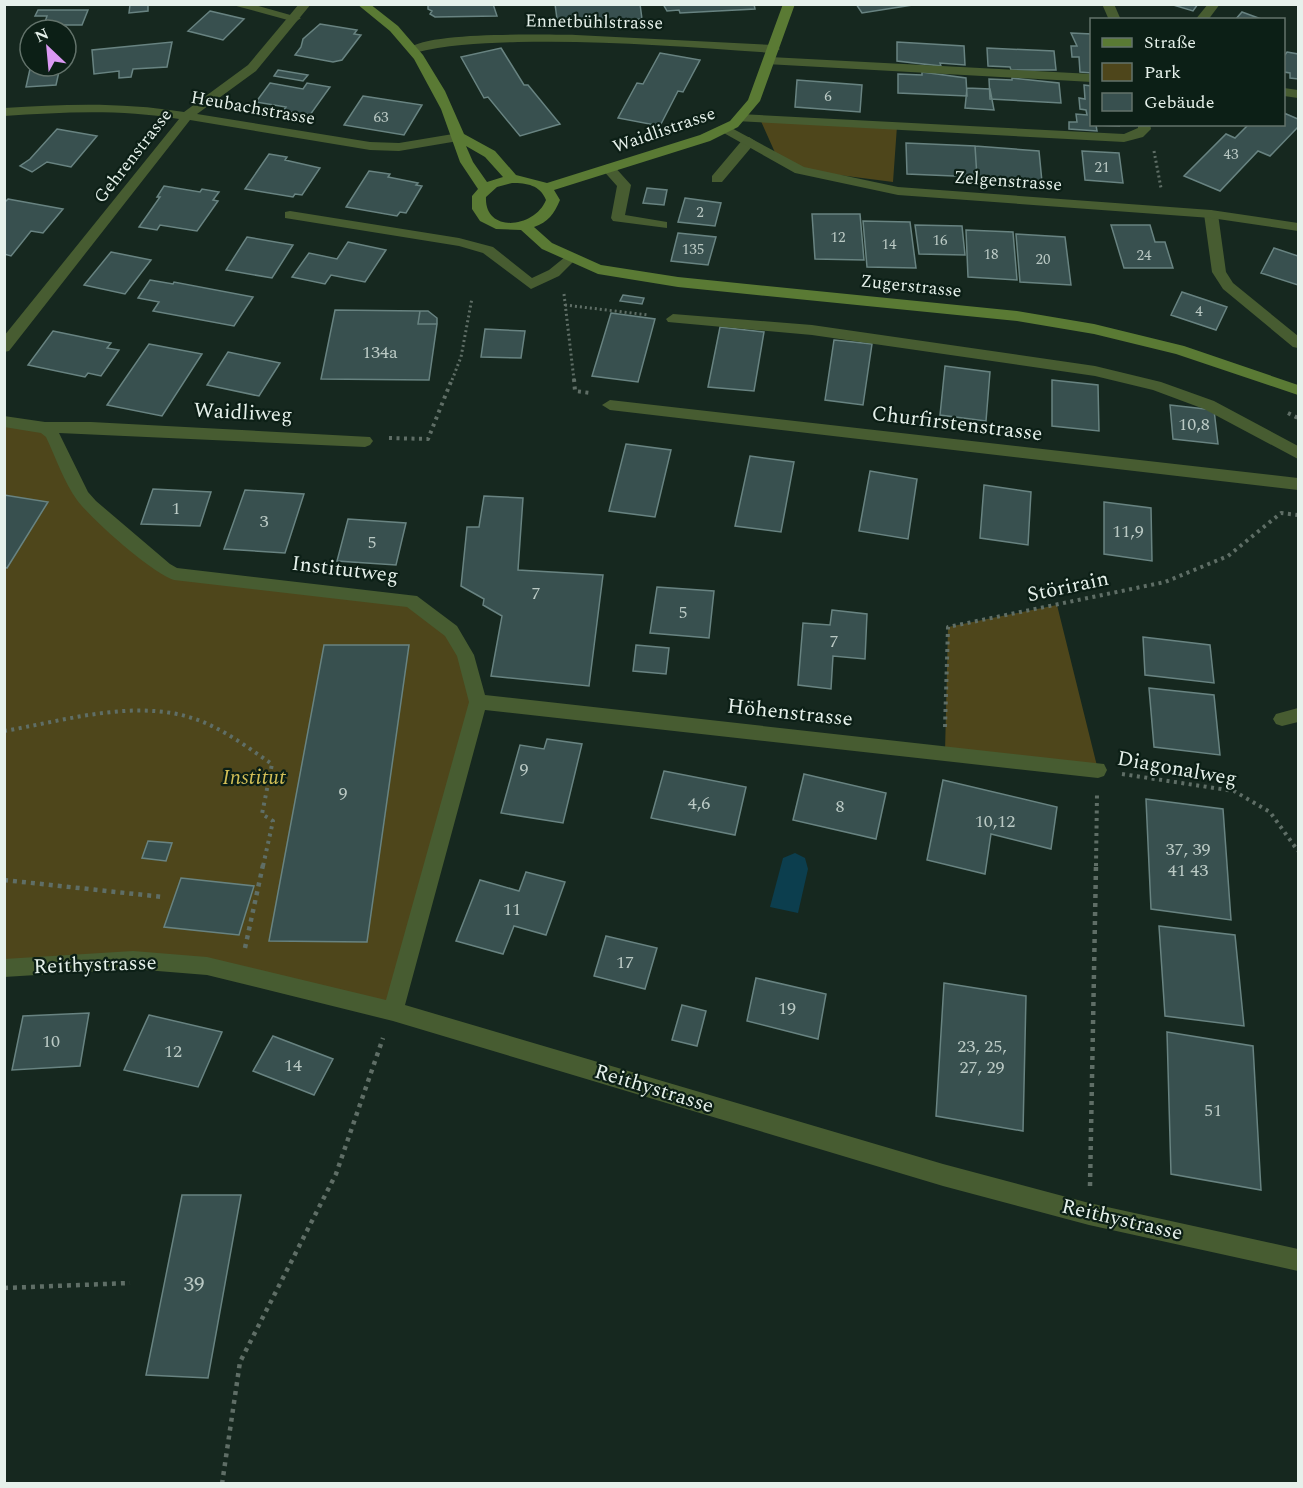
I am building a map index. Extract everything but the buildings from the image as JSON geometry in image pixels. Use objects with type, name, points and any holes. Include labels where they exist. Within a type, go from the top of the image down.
[{"type":"main road","points":[[362,4],[384,17],[414,49],[442,96],[459,137],[465,161],[485,189]]},
{"type":"main road","name":"Waidlistrasse","points":[[546,188],[692,143],[726,129],[740,118],[754,101],[789,4]]},
{"type":"main road","points":[[459,137],[490,154],[512,179]]},
{"type":"main road","points":[[512,179],[531,180],[546,188],[553,200],[549,213],[542,219],[524,226],[500,226],[482,217],[477,203],[485,189],[512,179]]},
{"type":"main road","name":"Zugerstrasse","points":[[524,226],[547,246],[598,269],[678,282],[1017,316],[1094,329],[1179,350],[1299,390]]},
{"type":"street","points":[[234,4],[295,18]]},
{"type":"street","name":"Gehrenstrasse","points":[[4,347],[188,115],[252,68],[306,4]]},
{"type":"street","points":[[1108,4],[1114,18]]},
{"type":"street","points":[[1203,18],[1215,4]]},
{"type":"street","name":"Ennetbühlstrasse","points":[[414,49],[476,40],[582,38],[772,55],[1090,78]]},
{"type":"street","name":"Heubachstrasse","points":[[4,112],[82,107],[137,108],[370,146],[399,147],[459,137]]},
{"type":"street","points":[[740,118],[1124,138],[1138,134],[1144,127]]},
{"type":"street","name":"Zelgenstrasse","points":[[726,129],[800,170],[898,191],[1211,214],[1299,227]]},
{"type":"street","points":[[717,179],[749,141]]},
{"type":"street","points":[[608,168],[624,185],[618,218],[662,225]]},
{"type":"street","points":[[1211,214],[1219,272],[1228,286],[1299,343]]},
{"type":"street","points":[[291,215],[459,242],[488,250],[531,284],[554,273],[570,258]]},
{"type":"street","points":[[673,319],[812,330],[1095,371],[1156,386],[1209,405],[1299,453]]},
{"type":"street","name":"Churfirstenstrasse","points":[[610,405],[1299,484]]},
{"type":"street","points":[[4,421],[45,428]]},
{"type":"street","name":"Waidliweg","points":[[45,428],[91,427],[365,441]]},
{"type":"street","name":"Institutweg","points":[[45,428],[56,441],[82,495],[90,505],[164,568],[185,576],[411,601],[451,631],[465,655],[478,702]]},
{"type":"street","points":[[393,1011],[478,702]]},
{"type":"street","name":"Höhenstrasse","points":[[478,702],[1098,770]]},
{"type":"street","name":"Reithystrasse","points":[[4,968],[133,960],[207,966],[393,1011],[943,1175],[1089,1214],[1299,1260]]},
{"type":"path","points":[[1144,127],[1151,136],[1166,211]]},
{"type":"path","points":[[563,286],[575,391]]},
{"type":"path","points":[[365,441],[372,437],[428,439],[461,357],[472,298]]},
{"type":"path","points":[[565,305],[673,319]]},
{"type":"path","name":"Störirain","points":[[945,752],[948,627],[1165,582],[1228,556],[1281,513],[1299,516]]},
{"type":"path","points":[[4,731],[152,710],[190,717],[222,732],[272,764],[262,814],[273,821],[243,954],[236,973]]},
{"type":"path","points":[[1089,1214],[1098,770]]},
{"type":"path","name":"Diagonalweg","points":[[1098,770],[1234,791],[1270,812],[1299,851]]},
{"type":"path","points":[[4,880],[163,897]]},
{"type":"path","points":[[222,1484],[240,1362],[336,1174],[393,1011]]},
{"type":"path","points":[[4,1288],[130,1283]]},
{"type":"green space","points":[[760,119],[897,126],[893,182],[800,170],[777,157]]},
{"type":"green space","name":"Institut","points":[[5,421],[45,428],[82,495],[164,569],[411,601],[451,631],[478,702],[393,1011],[207,966],[5,968]]},
{"type":"green space","points":[[1057,605],[1098,770],[945,752],[948,627]]},
{"type":"water","points":[[795,853],[805,858],[808,869],[798,913],[770,907],[783,858]]}]
